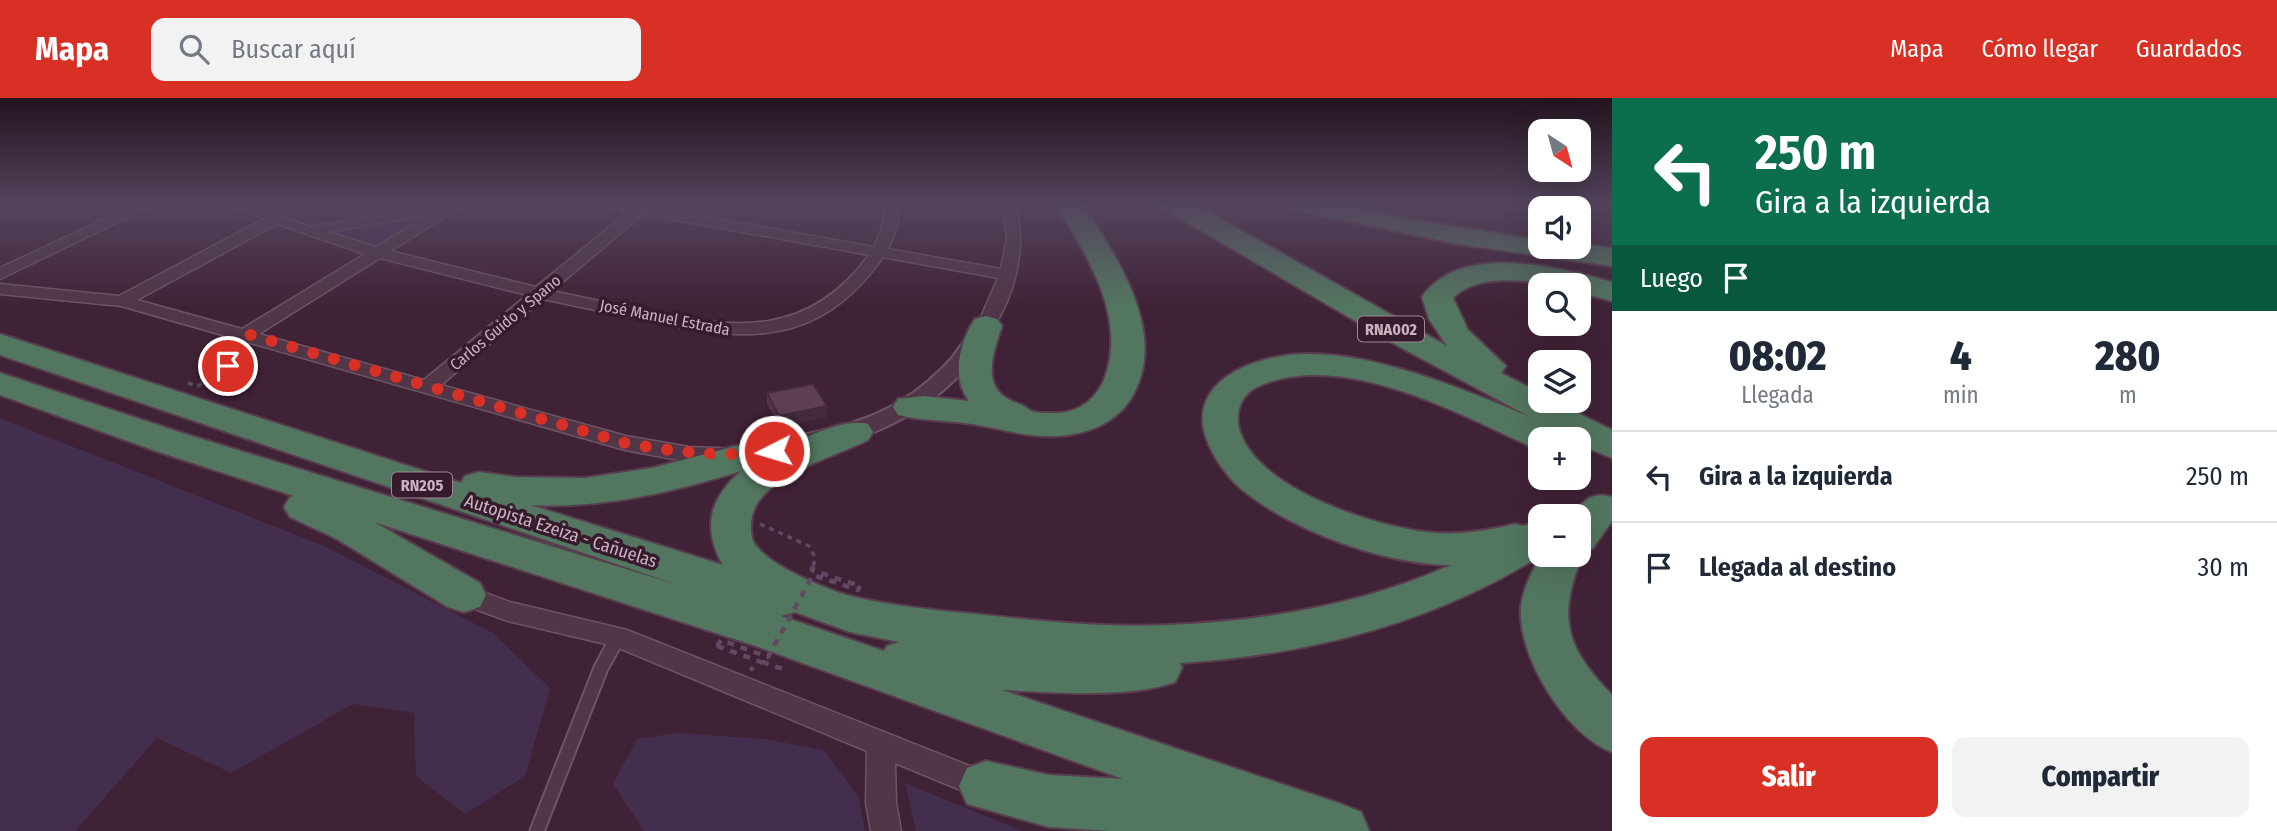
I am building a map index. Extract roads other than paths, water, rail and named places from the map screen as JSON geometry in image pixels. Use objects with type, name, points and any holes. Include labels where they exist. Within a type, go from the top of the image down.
[{"type":"highway","points":[[911,407],[956,409],[1038,423],[1063,424],[1099,413],[1111,402],[1125,377],[1127,328],[1114,288],[1087,238]]},
{"type":"highway","name":"RNA002","points":[[1204,238],[1343,321],[1535,427]]},
{"type":"highway","name":"RNA002","points":[[1234,238],[1399,333],[1598,454]]},
{"type":"highway","points":[[1471,238],[1612,257]]},
{"type":"highway","points":[[1528,391],[1465,347],[1444,319],[1437,297],[1443,288],[1472,276],[1518,273],[1555,277],[1612,292]]},
{"type":"highway","points":[[986,326],[974,359],[975,381],[982,396],[1010,414],[1038,423]]},
{"type":"highway","name":"Autopista Ezeiza - Cañuelas","points":[[0,344],[759,594],[854,600]]},
{"type":"highway","points":[[1528,431],[1432,391],[1394,378],[1344,367],[1272,368],[1248,376],[1232,388],[1222,402],[1219,415],[1226,443],[1258,480],[1304,510],[1338,526],[1401,544],[1461,550],[1485,548],[1528,534]]},
{"type":"highway","name":"Autopista Ezeiza - Cañuelas","points":[[0,383],[772,652]]},
{"type":"highway","points":[[1555,413],[1598,454]]},
{"type":"highway","points":[[855,432],[760,477],[741,496],[732,513],[730,532],[735,549],[746,563],[762,575],[1002,636],[1135,645],[1273,635],[1334,623],[1401,605],[1528,549]]},
{"type":"highway","points":[[169,442],[258,487],[352,528],[464,595]]},
{"type":"highway","points":[[330,454],[402,464],[466,484],[509,491],[556,494],[634,487],[755,454]]},
{"type":"highway","points":[[772,652],[877,656],[949,667],[1047,673],[1230,663],[1287,654],[1393,629],[1475,596],[1528,561]]},
{"type":"highway","points":[[1556,567],[1548,580],[1542,604],[1548,643],[1561,672],[1585,703],[1612,729]]},
{"type":"highway","points":[[772,652],[1341,831]]},
{"type":"highway","points":[[986,786],[1049,801],[1129,806],[1288,831]]},
{"type":"street","points":[[0,274],[76,238]]},
{"type":"street","points":[[122,301],[240,238]]},
{"type":"street","name":"José Manuel Estrada","points":[[328,238],[377,254],[541,292],[701,328],[736,331],[773,327],[806,318],[835,303],[879,253],[886,238]]},
{"type":"street","points":[[247,334],[402,238]]},
{"type":"street","name":"Carlos Guido y Spano","points":[[428,386],[606,238]]},
{"type":"street","points":[[803,238],[1008,275]]},
{"type":"street","points":[[0,289],[122,301],[247,334],[625,443],[689,454],[755,454],[814,445],[855,432],[911,407],[951,373],[986,326],[1008,275],[1016,238]]},
{"type":"street","points":[[464,595],[508,611],[618,637],[1092,830]]},
{"type":"street","points":[[881,744],[881,803],[886,831]]},
{"type":"lane","points":[[537,831],[601,668],[618,637]]}]
